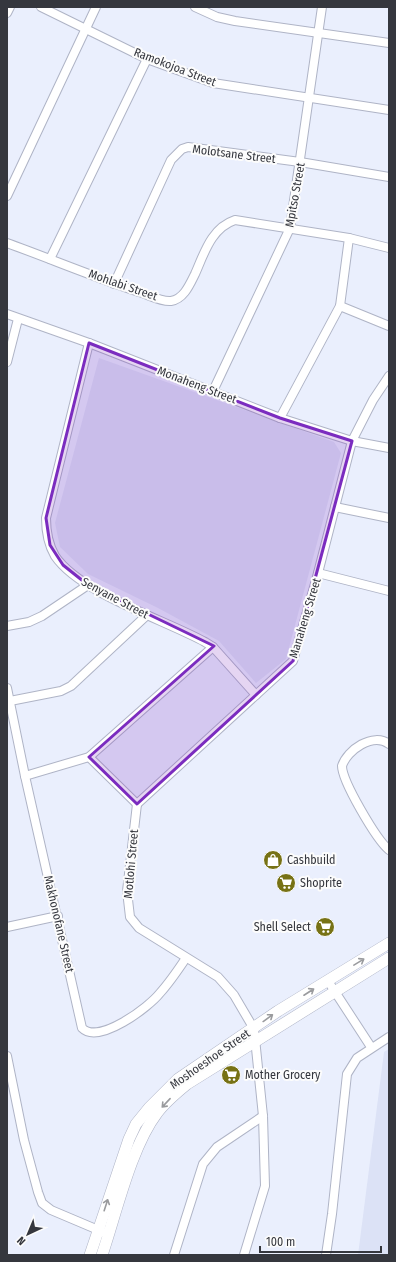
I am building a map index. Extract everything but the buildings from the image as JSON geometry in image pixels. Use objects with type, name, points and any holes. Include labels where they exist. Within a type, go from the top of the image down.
[{"type":"street","points":[[7,13],[10,7]]},
{"type":"street","name":"Ramokojoa Street","points":[[41,7],[147,58],[213,83],[389,110]]},
{"type":"street","points":[[7,196],[96,7]]},
{"type":"street","points":[[195,7],[217,17],[235,21],[389,43]]},
{"type":"street","name":"Mpitso Street","points":[[213,391],[290,228],[322,7]]},
{"type":"street","points":[[50,259],[147,58]]},
{"type":"street","name":"Molotsane Street","points":[[114,284],[171,160],[182,149],[188,147],[300,162],[389,177]]},
{"type":"street","name":"Mohlabi Street","points":[[7,243],[114,284],[172,301],[180,297],[188,288],[211,240],[217,231],[225,223],[234,220],[349,238],[389,248]]},
{"type":"street","points":[[280,418],[340,306],[349,238]]},
{"type":"street","points":[[340,306],[389,326]]},
{"type":"street","name":"Monaheng Street","points":[[7,314],[89,343],[280,418],[352,441],[389,448]]},
{"type":"street","points":[[7,362],[18,319]]},
{"type":"street","name":"Senyane Street","points":[[89,343],[46,518],[46,530],[50,545],[56,556],[74,575],[88,585],[147,615],[198,638],[212,647],[256,695]]},
{"type":"street","name":"Manaheng Street","points":[[137,804],[293,661],[318,573],[352,441],[373,400],[389,376]]},
{"type":"street","points":[[335,507],[389,518]]},
{"type":"street","points":[[318,573],[389,591]]},
{"type":"street","points":[[7,626],[29,622],[42,616],[88,585]]},
{"type":"street","points":[[10,701],[61,691],[71,686],[147,615]]},
{"type":"street","points":[[25,776],[89,757],[212,647]]},
{"type":"street","name":"Makhonofane Street","points":[[7,688],[25,776],[58,916],[81,1025],[87,1032],[100,1032],[114,1027],[142,1010],[160,993],[186,958]]},
{"type":"street","points":[[389,744],[380,739],[366,741],[348,756],[342,766],[346,781],[371,827],[389,850]]},
{"type":"street","points":[[89,757],[137,804]]},
{"type":"street","name":"Motlohi Street","points":[[137,804],[127,891],[128,911],[134,923],[222,981],[234,995],[254,1028]]},
{"type":"street","points":[[7,928],[58,916]]},
{"type":"street","name":"Moshoeshoe Street","points":[[90,1255],[126,1146],[136,1124],[148,1108],[178,1079],[254,1028],[389,943]]},
{"type":"street","name":"Moshoeshoe Street","points":[[102,1255],[137,1150],[156,1114],[168,1100],[187,1084],[389,958]]},
{"type":"street","points":[[328,981],[371,1047]]},
{"type":"street","points":[[244,1255],[265,1186],[263,1116],[254,1028]]},
{"type":"street","points":[[326,1255],[348,1074],[357,1058],[371,1047],[389,1037]]},
{"type":"street","points":[[7,1056],[24,1140],[42,1203],[51,1210],[110,1234]]},
{"type":"street","points":[[174,1255],[203,1164],[217,1147],[263,1116]]},
{"type":"highlighted area","points":[[89,343],[280,418],[352,441],[293,661],[137,804],[89,757],[214,646],[88,585],[63,565],[50,545],[46,518]]},
{"type":"shaded area","points":[[99,358],[334,442],[341,453],[286,659],[256,683],[219,641],[158,608],[88,574],[60,547],[55,523]]},
{"type":"shaded area","points":[[389,1049],[389,1255],[358,1255],[384,1052]]},
{"type":"place","name":"Cashbuild","points":[[273,860]]},
{"type":"place","name":"Shoprite","points":[[286,883]]},
{"type":"place","name":"Shell Select","points":[[325,927]]},
{"type":"place","name":"Mother Grocery","points":[[231,1075]]}]
